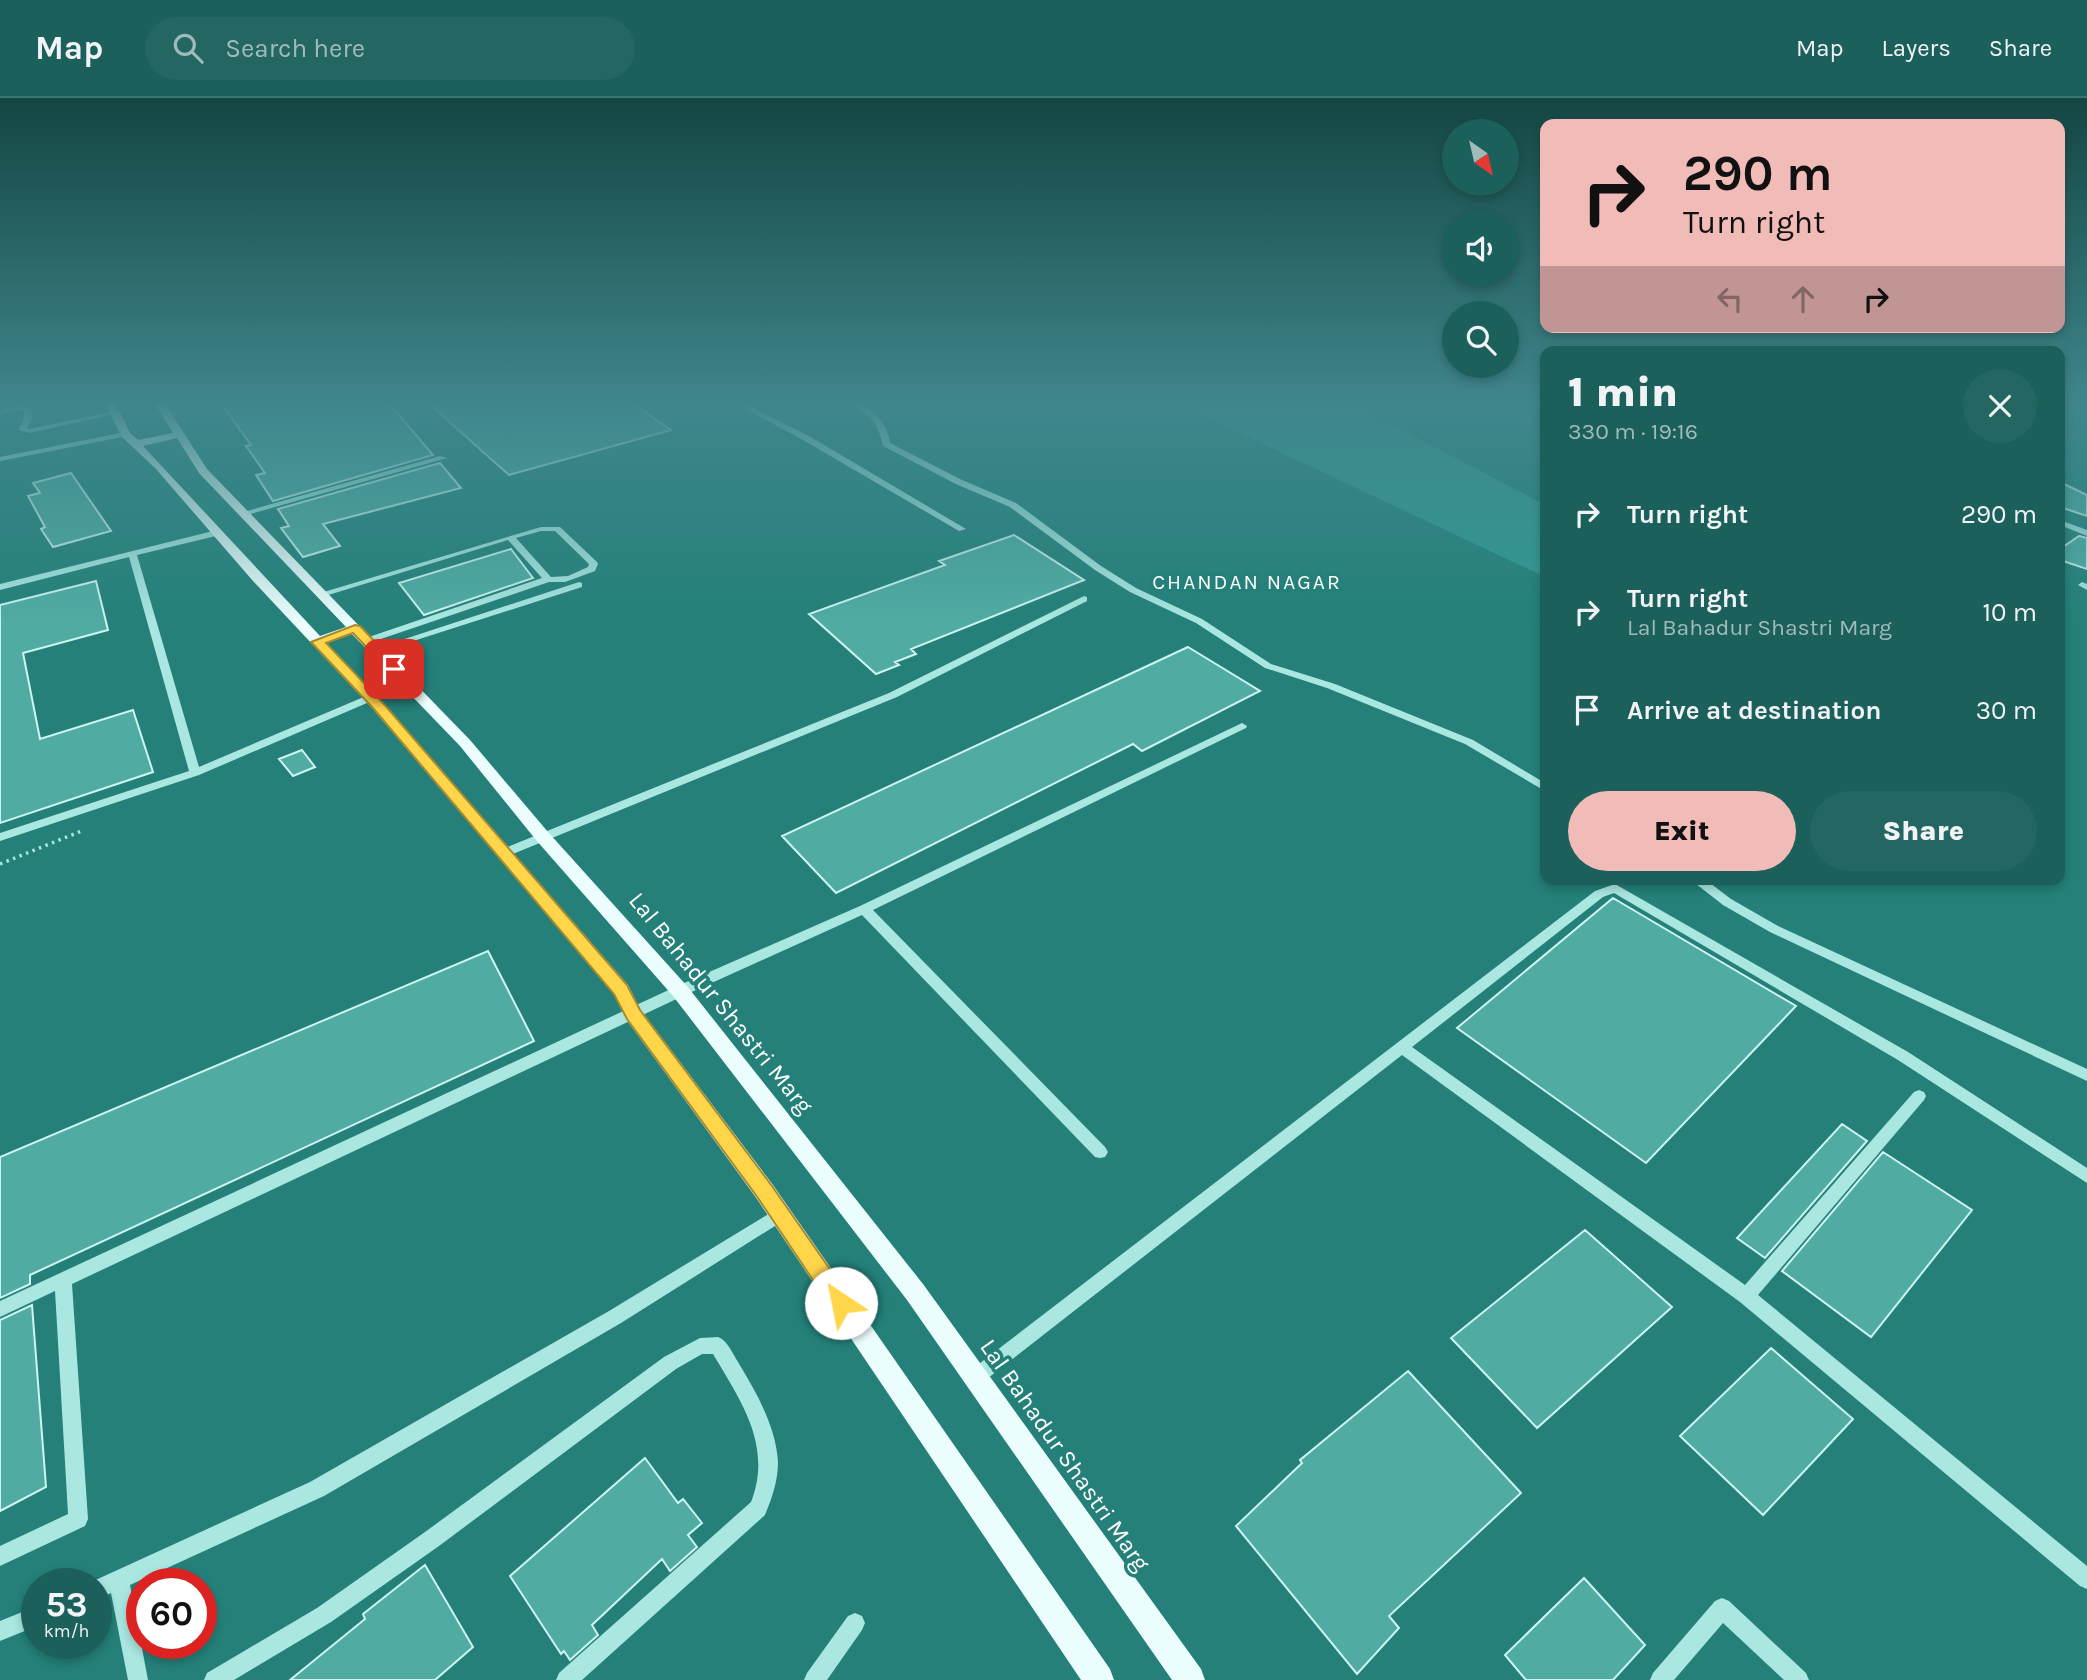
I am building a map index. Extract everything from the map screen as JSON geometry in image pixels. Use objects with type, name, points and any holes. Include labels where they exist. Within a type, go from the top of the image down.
[{"type":"main road","points":[[168,476],[370,698],[621,990],[633,1014],[780,1214],[1099,1680]]},
{"type":"main road","name":"Lal Bahadur Shastri Marg","points":[[208,476],[465,743],[680,991],[915,1292],[977,1376],[1189,1680]]},
{"type":"main road","points":[[317,642],[366,640]]},
{"type":"street","points":[[244,513],[378,476]]},
{"type":"street","points":[[871,476],[962,529]]},
{"type":"street","points":[[947,476],[1013,505],[1098,568],[1133,590],[1199,621],[1268,666],[1331,686],[1469,742],[1540,785]]},
{"type":"street","points":[[2065,524],[2087,533]]},
{"type":"street","points":[[322,594],[541,529],[557,529],[594,564],[592,569],[578,576],[562,580],[548,579],[366,640]]},
{"type":"street","points":[[0,587],[217,533]]},
{"type":"street","points":[[510,537],[548,579]]},
{"type":"street","points":[[133,555],[195,773]]},
{"type":"street","points":[[366,640],[579,585]]},
{"type":"street","points":[[504,853],[542,835],[893,695],[1084,599]]},
{"type":"street","points":[[0,837],[195,773],[370,698]]},
{"type":"street","points":[[0,1309],[680,991],[864,909],[1242,726]]},
{"type":"street","points":[[1704,885],[1774,929],[2087,1075]]},
{"type":"street","points":[[977,1376],[1598,894],[1615,888],[1903,1056],[2087,1176]]},
{"type":"street","points":[[864,909],[1100,1152]]},
{"type":"street","points":[[1402,1047],[1746,1296],[2087,1579]]},
{"type":"street","points":[[1746,1296],[1919,1096]]},
{"type":"street","points":[[112,1584],[317,1489],[615,1317],[780,1214]]},
{"type":"street","points":[[0,1556],[78,1519],[64,1279]]},
{"type":"street","points":[[214,1680],[324,1615],[432,1539],[670,1363],[700,1346],[718,1345],[743,1389],[762,1431],[767,1451],[767,1481],[758,1508],[566,1680]]},
{"type":"street","points":[[119,1581],[138,1680]]},
{"type":"street","points":[[1660,1680],[1722,1608],[1799,1680]]},
{"type":"street","points":[[0,1631],[21,1622]]},
{"type":"street","points":[[814,1680],[855,1623]]},
{"type":"green space","points":[[1331,476],[1489,476],[1540,502],[1540,575]]},
{"type":"building","points":[[60,476],[73,476],[111,531],[53,547],[41,529],[45,527],[28,496],[40,493],[33,483]]},
{"type":"building","points":[[257,476],[361,476],[273,501]]},
{"type":"building","points":[[395,476],[451,476],[461,488],[323,524],[340,546],[303,557],[281,528],[289,526],[278,509]]},
{"type":"building","points":[[2065,484],[2087,495],[2087,516],[2065,509]]},
{"type":"building","points":[[1014,535],[1084,580],[911,649],[916,654],[895,662],[899,665],[876,674],[809,614],[945,565],[939,561]]},
{"type":"building","points":[[2079,536],[2087,538],[2087,569],[2065,562],[2065,546]]},
{"type":"building","points":[[511,549],[533,578],[424,615],[399,583]]},
{"type":"building","points":[[96,581],[108,630],[23,653],[40,739],[133,710],[153,772],[0,823],[0,605]]},
{"type":"building","points":[[1188,647],[1260,691],[1142,751],[1133,744],[836,893],[782,836]]},
{"type":"building","points":[[302,750],[315,767],[293,776],[279,759]]},
{"type":"building","points":[[1613,898],[1796,1006],[1646,1163],[1457,1028]]},
{"type":"building","points":[[488,951],[534,1041],[30,1275],[30,1284],[0,1298],[0,1157]]},
{"type":"building","points":[[1842,1124],[1867,1141],[1765,1258],[1737,1238]]},
{"type":"building","points":[[1883,1152],[1972,1210],[1871,1337],[1782,1271]]},
{"type":"building","points":[[1585,1230],[1672,1307],[1537,1428],[1451,1338]]},
{"type":"building","points":[[32,1305],[46,1487],[0,1511],[0,1320]]},
{"type":"building","points":[[1771,1348],[1853,1419],[1763,1515],[1680,1436]]},
{"type":"building","points":[[1408,1371],[1521,1493],[1389,1616],[1399,1628],[1357,1674],[1236,1526],[1302,1463],[1300,1460]]},
{"type":"building","points":[[645,1458],[678,1503],[683,1499],[702,1523],[688,1535],[697,1547],[670,1571],[662,1559],[592,1625],[598,1635],[570,1660],[564,1651],[561,1654],[510,1576]]},
{"type":"building","points":[[425,1565],[473,1647],[435,1680],[290,1680],[365,1619],[363,1614]]},
{"type":"building","points":[[1584,1578],[1645,1645],[1613,1680],[1526,1680],[1505,1655]]},
{"type":"district","name":"CHANDAN NAGAR","points":[[1247,582]]},
{"type":"route","points":[[394,669],[355,628],[317,642],[378,706],[621,990],[633,1014],[765,1192],[841,1303]]}]
